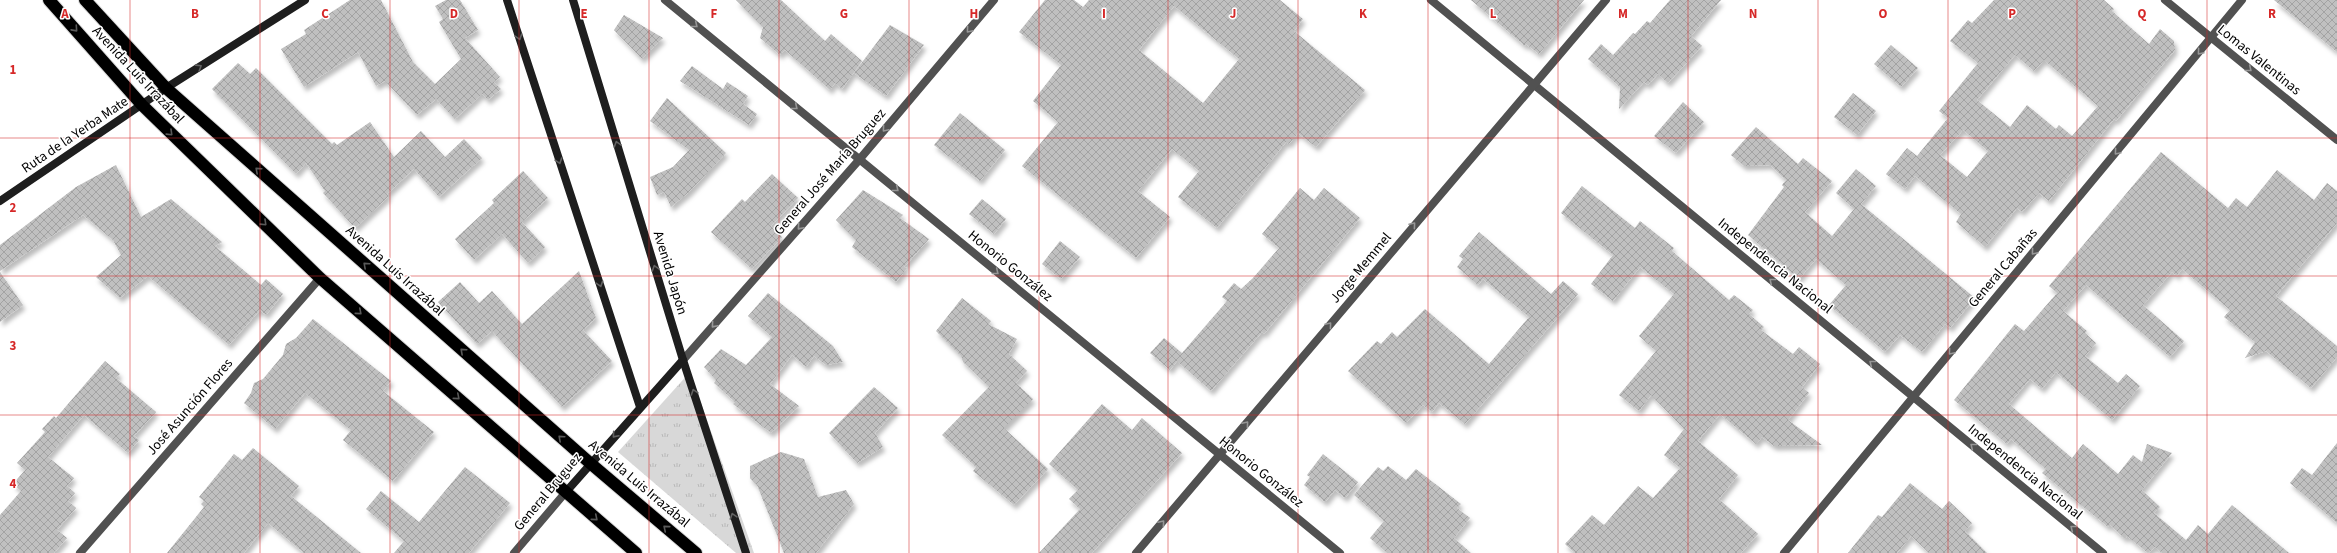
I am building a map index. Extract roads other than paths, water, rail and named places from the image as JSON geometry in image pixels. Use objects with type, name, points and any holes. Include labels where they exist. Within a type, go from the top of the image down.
[{"type":"highway","name":"Avenida Luis Irrazábal","points":[[49,0],[142,105],[320,278],[565,493],[636,553]]},
{"type":"highway","name":"Avenida Luis Irrazábal","points":[[85,0],[166,88],[590,463],[696,553]]},
{"type":"main road","name":"Ruta de la Yerba Mate","points":[[0,201],[166,88],[305,0]]},
{"type":"main road","points":[[507,0],[640,407]]},
{"type":"main road","name":"Avenida Japón","points":[[573,0],[683,360],[746,553]]},
{"type":"main road","name":"General Bruguez","points":[[565,493],[590,463],[683,360]]},
{"type":"street","name":"Honorio González","points":[[665,0],[1340,553]]},
{"type":"street","name":"General José María Bruguez","points":[[683,360],[859,160],[994,0]]},
{"type":"street","name":"Independencia Nacional","points":[[1430,0],[2103,553]]},
{"type":"street","name":"Jorge Memmel","points":[[1136,553],[1533,84],[1606,0]]},
{"type":"street","name":"Lomas Valentinas","points":[[2165,0],[2337,140]]},
{"type":"street","name":"General Cabañas","points":[[1784,553],[2242,0]]},
{"type":"street","name":"José Asunción Flores","points":[[80,553],[320,278]]},
{"type":"street","name":"General Bruguez","points":[[514,553],[565,493]]}]
